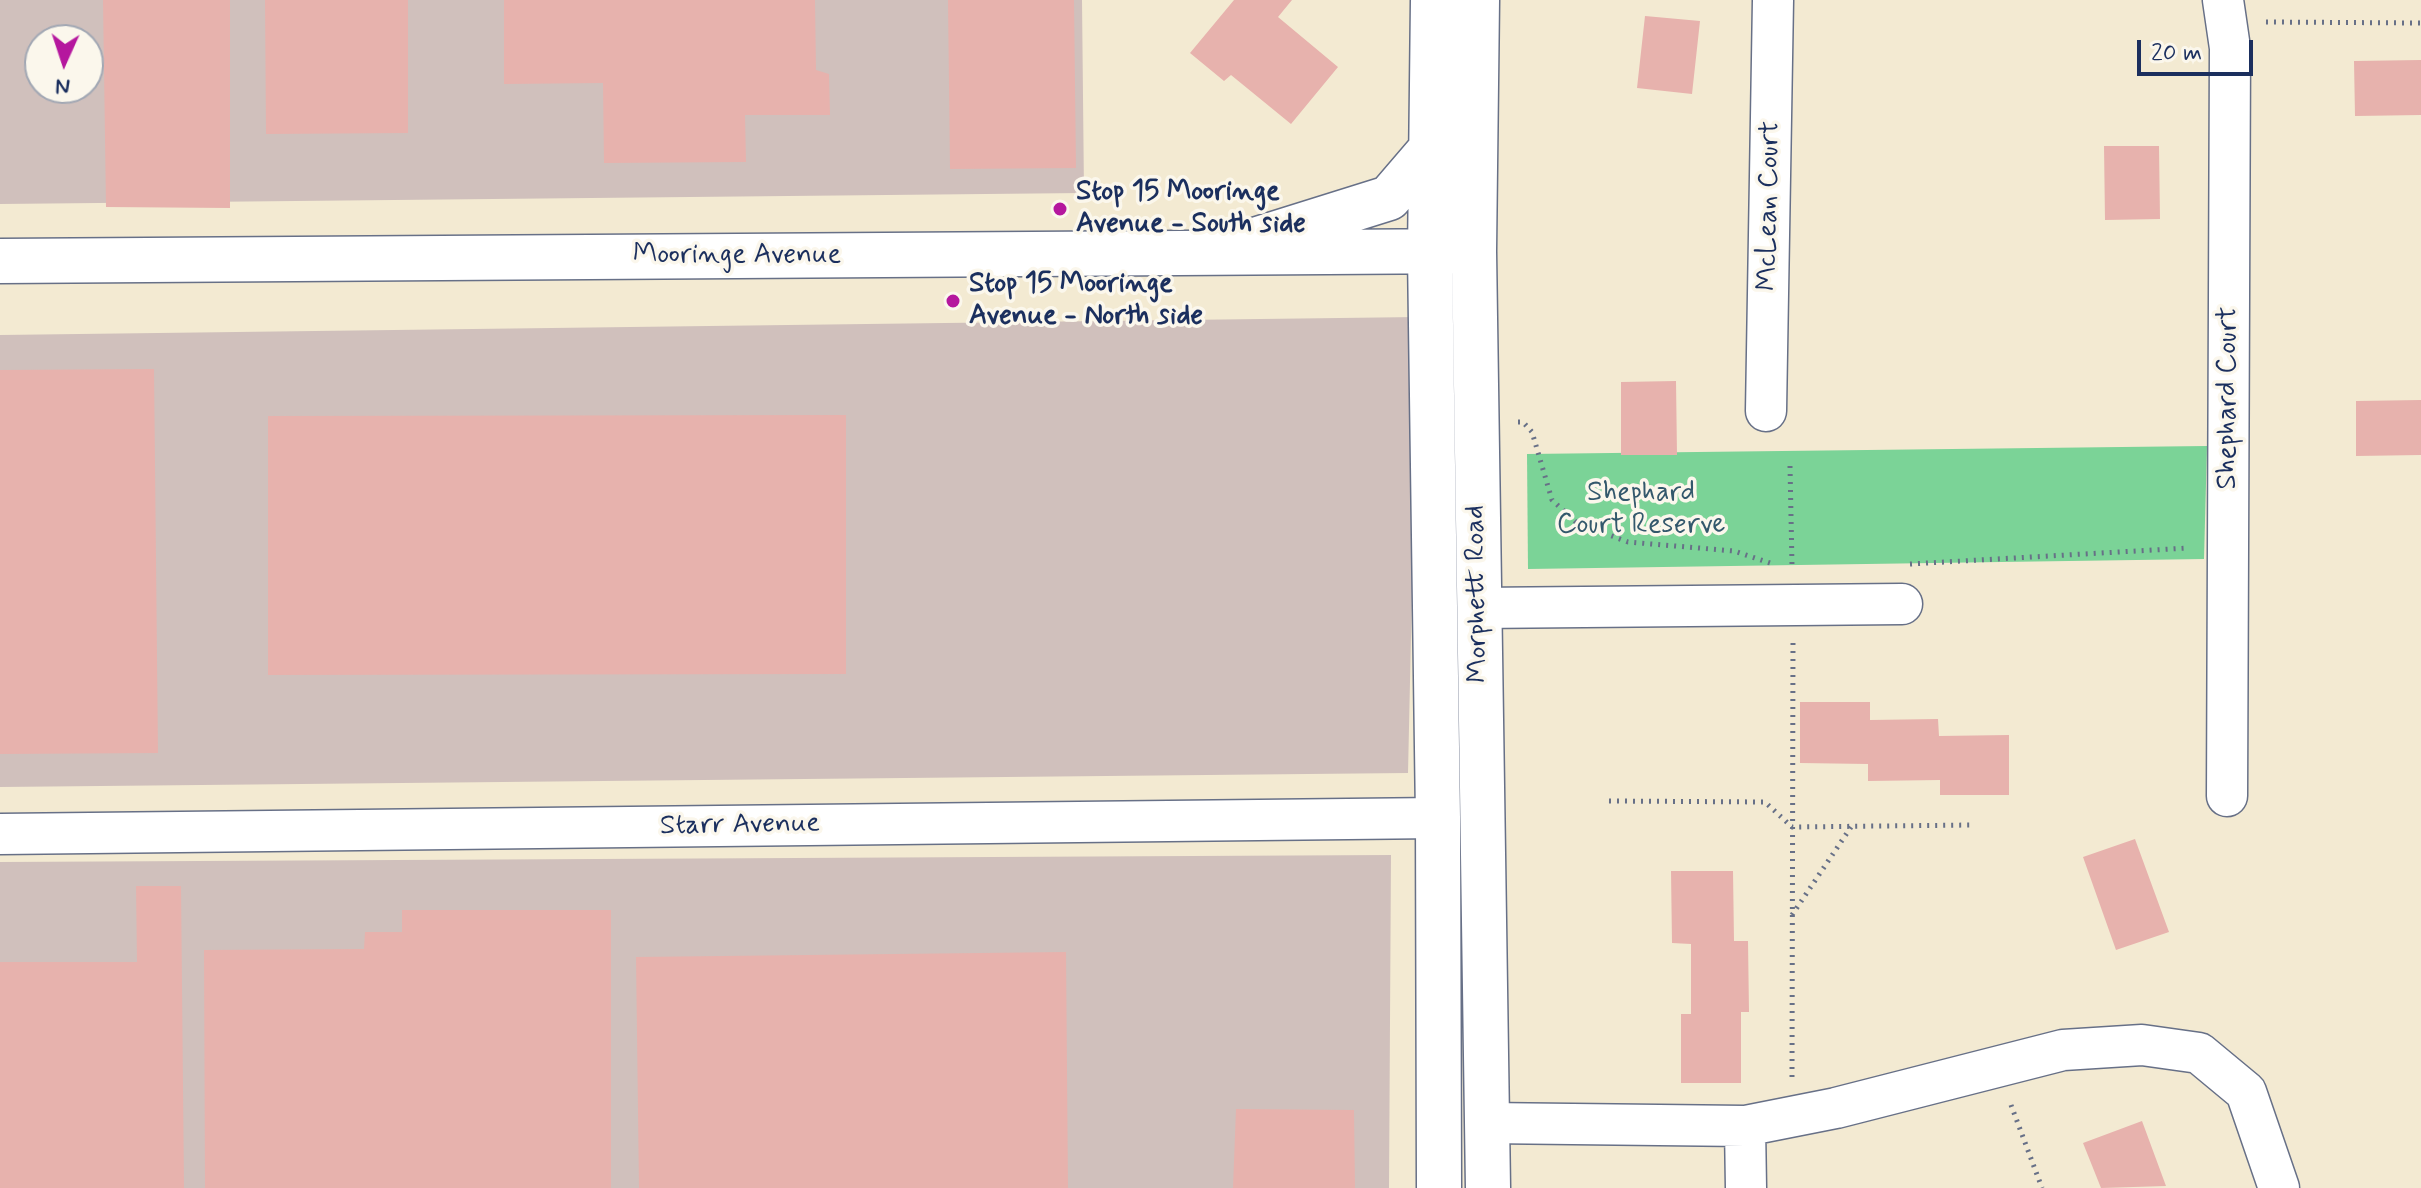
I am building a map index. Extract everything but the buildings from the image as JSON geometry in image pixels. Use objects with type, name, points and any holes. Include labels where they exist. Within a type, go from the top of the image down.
[{"type":"street","name":"Morphett Road","points":[[1433,0],[1430,254],[1460,818],[1486,1123],[1488,1188]]},
{"type":"street","name":"Morphett Road","points":[[1439,1188],[1460,818],[1478,608],[1474,251],[1477,0]]},
{"type":"street","name":"McLean Court","points":[[1766,411],[1773,0]]},
{"type":"street","name":"Shephard Court","points":[[2224,11],[2230,48],[2227,796]]},
{"type":"street","points":[[1124,254],[1266,238],[1389,198],[1431,149]]},
{"type":"street","name":"Mooringe Avenue","points":[[0,261],[1430,254],[1474,251]]},
{"type":"street","points":[[1478,608],[1902,604]]},
{"type":"street","name":"Starr Avenue","points":[[0,834],[1460,818]]},
{"type":"street","points":[[1486,1123],[1745,1126],[2063,1050],[2127,1046],[2199,1053],[2246,1092],[2279,1188]]},
{"type":"street","points":[[1745,1126],[1746,1188]]},
{"type":"path","points":[[2224,11],[2421,23]]},
{"type":"path","points":[[1510,422],[1523,422],[1532,432],[1552,500],[1577,523],[1628,542],[1734,551],[1793,570],[1790,466]]},
{"type":"path","points":[[1901,565],[2228,545]]},
{"type":"path","points":[[1792,1116],[1793,605]]},
{"type":"path","points":[[1609,801],[1765,802],[1792,827],[1971,825]]},
{"type":"path","points":[[1792,915],[1852,826]]},
{"type":"path","points":[[1997,1066],[2042,1188]]},
{"type":"shaded area","points":[[0,0],[1082,0],[1084,193],[0,204]]},
{"type":"shaded area","points":[[1418,317],[1408,773],[0,787],[0,335]]},
{"type":"shaded area","points":[[1391,855],[1389,1188],[0,1188],[0,862]]},
{"type":"green space","name":"Shephard Court Reserve","points":[[2207,446],[2204,559],[1528,569],[1527,454]]},
{"type":"place","name":"Stop 15 Mooringe Avenue - South side","points":[[1060,209]]},
{"type":"place","name":"Stop 15 Mooringe Avenue - North side","points":[[953,301]]}]
